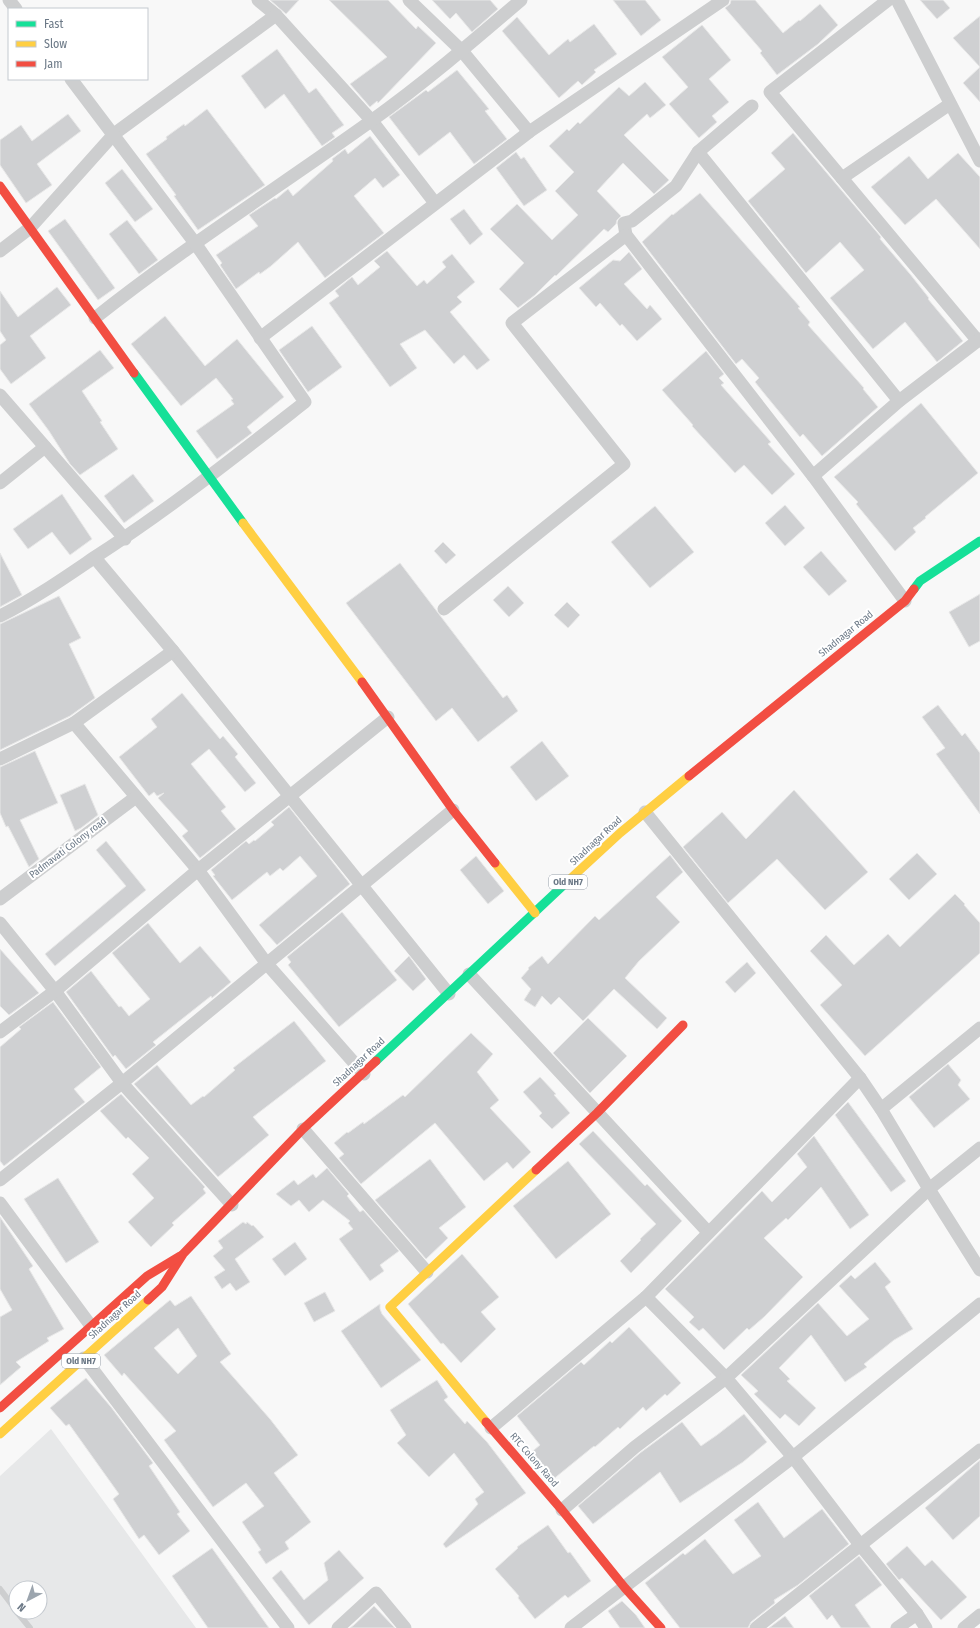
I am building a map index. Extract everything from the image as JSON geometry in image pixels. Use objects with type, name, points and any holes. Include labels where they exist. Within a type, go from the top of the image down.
[{"type":"street","points":[[9,0],[15,8]]},
{"type":"street","points":[[258,0],[276,15],[372,121],[435,203]]},
{"type":"street","points":[[409,0],[462,51],[529,132]]},
{"type":"street","points":[[95,318],[195,243],[372,121],[462,51],[521,0]]},
{"type":"street","points":[[260,338],[529,132],[723,0]]},
{"type":"street","points":[[813,476],[899,401],[979,340],[770,92],[888,0]]},
{"type":"street","points":[[897,0],[980,161]]},
{"type":"street","points":[[0,251],[30,228],[114,134],[276,15]]},
{"type":"street","points":[[0,616],[29,602],[125,539],[209,477],[305,402],[195,243],[72,80]]},
{"type":"street","points":[[842,178],[950,104]]},
{"type":"street","points":[[752,106],[698,152],[676,186],[632,221],[624,223],[626,235],[813,476],[904,601]]},
{"type":"street","points":[[698,152],[899,401]]},
{"type":"street","points":[[0,186],[209,477],[388,717],[453,810],[535,913]]},
{"type":"street","points":[[444,609],[624,464],[512,323],[626,235]]},
{"type":"street","points":[[0,395],[125,539]]},
{"type":"street","points":[[0,483],[46,447]]},
{"type":"street","name":"Shadnagar Road","points":[[0,1434],[162,1288],[183,1254],[303,1129],[364,1074],[620,833],[904,601],[920,581],[980,541]]},
{"type":"street","points":[[95,558],[173,651],[449,994]]},
{"type":"street","points":[[0,760],[74,723],[173,651]]},
{"type":"street","points":[[0,1032],[55,991],[289,795],[388,717]]},
{"type":"street","points":[[74,723],[198,870],[267,964],[364,1074]]},
{"type":"street","name":"Padmavati Colony road","points":[[0,899],[136,797]]},
{"type":"street","points":[[0,1180],[122,1083],[453,810]]},
{"type":"street","points":[[645,812],[860,1078],[881,1109],[928,1189],[980,1270]]},
{"type":"street","points":[[0,923],[55,991],[122,1083],[232,1204]]},
{"type":"street","points":[[469,974],[708,1232]]},
{"type":"street","points":[[303,1129],[427,1272],[597,1113],[683,1025]]},
{"type":"street","points":[[881,1109],[980,1028]]},
{"type":"street","points":[[491,1428],[646,1297],[860,1078]]},
{"type":"street","points":[[562,1510],[635,1447],[726,1378],[928,1189],[980,1148]]},
{"type":"street","points":[[0,1203],[91,1326]]},
{"type":"street","name":"Shadnagar Road","points":[[1,1405],[147,1276],[183,1254]]},
{"type":"street","name":"RTC Colony Raod","points":[[427,1272],[390,1307],[562,1510],[625,1588],[661,1628]]},
{"type":"street","points":[[646,1297],[726,1378],[793,1457],[861,1546],[917,1614],[926,1628]]},
{"type":"street","points":[[571,1628],[625,1588],[793,1457],[980,1304]]},
{"type":"street","points":[[84,1358],[288,1628]]},
{"type":"street","points":[[756,1628],[980,1450]]},
{"type":"street","points":[[338,1628],[376,1593],[405,1628]]},
{"type":"street","points":[[897,1628],[917,1614]]},
{"type":"street","points":[[964,1628],[980,1615]]},
{"type":"lane","points":[[0,1589],[8,1599]]},
{"type":"lane","points":[[24,1620],[30,1628]]},
{"type":"shaded area","points":[[51,1429],[196,1628],[0,1628],[0,1476]]},
{"type":"building","points":[[270,0],[299,0],[286,14]]},
{"type":"building","points":[[329,0],[388,0],[416,29],[418,26],[436,43],[378,103],[377,101],[370,107],[350,84],[387,57]]},
{"type":"building","points":[[432,0],[490,0],[498,9],[472,32],[456,13],[450,19]]},
{"type":"building","points":[[613,0],[645,0],[661,20],[641,36]]},
{"type":"building","points":[[731,0],[755,0],[783,33],[820,4],[838,25],[818,44],[777,75],[760,53],[762,51],[725,8],[730,4]]},
{"type":"building","points":[[920,0],[943,0],[950,8],[937,19]]},
{"type":"building","points":[[980,16],[980,67],[953,38]]},
{"type":"building","points":[[517,17],[549,55],[568,39],[570,42],[594,24],[617,54],[594,70],[596,72],[582,85],[578,81],[559,98],[502,31]]},
{"type":"building","points":[[702,25],[731,60],[709,79],[729,102],[712,116],[717,122],[699,138],[669,104],[688,87],[662,57]]},
{"type":"building","points":[[277,49],[309,93],[316,88],[344,125],[332,133],[335,137],[322,146],[284,94],[265,109],[241,76]]},
{"type":"building","points":[[980,67],[980,102],[963,83]]},
{"type":"building","points":[[457,70],[489,109],[485,111],[507,139],[474,164],[450,132],[419,156],[389,117],[426,90],[428,92]]},
{"type":"building","points":[[645,82],[666,105],[650,118],[647,114],[624,135],[669,180],[654,194],[623,163],[597,191],[621,216],[617,220],[616,224],[608,232],[604,229],[556,276],[555,275],[535,295],[518,308],[499,289],[524,263],[490,229],[517,204],[552,240],[578,215],[555,191],[574,172],[549,146],[567,129],[569,131],[578,122],[580,124],[619,87],[629,96]]},
{"type":"building","points":[[207,109],[265,185],[198,230],[174,196],[176,195],[146,154],[167,139],[166,137],[184,124],[185,126]]},
{"type":"building","points":[[68,114],[81,131],[37,164],[52,185],[26,203],[0,165],[0,140],[21,125],[32,141]]},
{"type":"building","points":[[793,133],[881,237],[880,239],[963,341],[937,362],[905,322],[873,349],[830,298],[864,270],[840,242],[806,273],[748,201],[785,169],[771,153]]},
{"type":"building","points":[[370,136],[400,175],[383,188],[375,178],[354,196],[384,233],[325,278],[298,242],[271,266],[260,274],[259,272],[236,289],[220,265],[222,263],[216,255],[258,226],[249,215],[275,198],[276,199],[288,189],[293,196],[333,161],[332,159],[345,149],[348,154]]},
{"type":"building","points":[[516,152],[521,159],[524,157],[547,190],[524,206],[496,168]]},
{"type":"building","points":[[958,153],[980,177],[980,249],[936,199],[905,225],[871,187],[909,156],[928,179]]},
{"type":"building","points":[[122,169],[153,209],[135,222],[105,183]]},
{"type":"building","points":[[700,193],[800,307],[798,308],[810,322],[808,325],[864,388],[863,389],[878,407],[822,456],[803,434],[800,437],[755,382],[759,378],[742,359],[736,364],[642,242],[672,214],[673,215]]},
{"type":"building","points":[[464,209],[483,234],[470,245],[450,219]]},
{"type":"building","points":[[65,219],[115,288],[98,300],[48,231]]},
{"type":"building","points":[[127,220],[158,260],[139,274],[109,234]]},
{"type":"building","points":[[387,251],[417,286],[424,280],[427,284],[446,267],[442,262],[452,254],[475,282],[457,297],[462,302],[450,312],[490,360],[477,370],[464,355],[454,364],[425,330],[400,344],[417,368],[390,387],[329,303],[339,296],[335,291],[352,277],[358,285],[380,267],[374,261]]},
{"type":"building","points":[[629,252],[642,269],[624,284],[647,309],[650,305],[662,319],[637,341],[622,324],[620,326],[600,303],[596,307],[579,288],[613,260],[620,261]]},
{"type":"building","points":[[57,287],[71,305],[30,336],[46,358],[11,384],[0,369],[0,345],[6,340],[0,331],[0,291],[18,317]]},
{"type":"building","points":[[165,316],[205,366],[237,339],[284,397],[247,427],[252,433],[217,459],[196,431],[234,404],[231,400],[233,399],[216,378],[181,406],[131,344]]},
{"type":"building","points":[[312,326],[342,367],[308,392],[279,350]]},
{"type":"building","points":[[100,350],[114,368],[82,391],[118,449],[80,475],[70,464],[49,431],[29,404]]},
{"type":"building","points":[[706,351],[724,374],[719,378],[724,383],[721,385],[771,442],[768,444],[795,474],[772,495],[744,465],[735,473],[692,426],[693,425],[662,390]]},
{"type":"building","points":[[921,403],[978,473],[913,528],[916,532],[895,551],[856,504],[858,502],[834,477]]},
{"type":"building","points":[[133,474],[154,501],[124,523],[104,496]]},
{"type":"building","points":[[62,494],[92,539],[70,555],[52,532],[28,549],[13,529]]},
{"type":"building","points":[[785,505],[805,528],[785,546],[765,523]]},
{"type":"building","points":[[655,506],[694,552],[650,588],[611,542]]},
{"type":"building","points":[[443,542],[456,555],[446,564],[434,551]]},
{"type":"building","points":[[821,551],[847,581],[829,596],[803,567]]},
{"type":"building","points":[[0,553],[22,595],[0,607]]},
{"type":"building","points":[[400,563],[503,698],[507,695],[518,711],[478,742],[452,708],[436,721],[346,603]]},
{"type":"building","points":[[508,586],[524,603],[509,617],[493,600]]},
{"type":"building","points":[[980,594],[980,641],[969,647],[949,612]]},
{"type":"building","points":[[59,596],[81,638],[69,644],[95,698],[70,716],[0,750],[0,624]]},
{"type":"building","points":[[567,602],[580,615],[568,628],[554,615]]},
{"type":"building","points":[[182,693],[220,739],[223,736],[238,754],[235,757],[256,783],[245,792],[209,749],[191,764],[226,807],[221,811],[236,829],[200,858],[182,836],[188,831],[158,798],[164,793],[157,796],[154,792],[149,796],[119,757],[157,727],[151,719]]},
{"type":"building","points":[[938,705],[962,736],[965,733],[980,753],[980,814],[936,754],[945,748],[922,717]]},
{"type":"building","points":[[542,741],[569,776],[536,801],[510,767]]},
{"type":"building","points":[[35,751],[58,803],[20,820],[39,859],[29,867],[8,826],[6,827],[0,813],[0,767]]},
{"type":"building","points":[[85,784],[98,815],[75,831],[60,795]]},
{"type":"building","points":[[794,790],[868,872],[825,910],[777,859],[728,903],[683,847],[722,812],[746,839]]},
{"type":"building","points":[[289,807],[350,884],[277,945],[259,925],[317,876],[300,856],[283,871],[280,868],[270,876],[267,872],[232,900],[213,876],[215,875],[211,870],[246,841],[249,844],[254,840],[255,841],[274,825],[271,822]]},
{"type":"building","points":[[106,841],[146,890],[55,966],[45,954],[126,886],[96,850]]},
{"type":"building","points":[[917,853],[937,874],[909,900],[889,879]]},
{"type":"building","points":[[670,855],[683,872],[656,897],[680,922],[639,961],[625,978],[667,1018],[657,1029],[614,989],[583,1021],[559,997],[551,1005],[542,996],[535,1007],[524,1000],[531,989],[521,978],[529,969],[528,968],[542,956],[548,964],[595,916],[599,920]]},
{"type":"building","points":[[476,856],[504,891],[488,904],[460,870]]},
{"type":"building","points":[[955,894],[980,923],[980,953],[865,1056],[820,1005],[842,985],[810,951],[826,935],[854,965],[888,934],[900,947]]},
{"type":"building","points":[[342,912],[397,980],[339,1027],[288,965],[291,962],[287,957]]},
{"type":"building","points":[[148,923],[180,963],[200,946],[231,982],[153,1042],[156,1045],[126,1069],[115,1055],[113,1057],[66,992],[91,971],[119,1007],[121,1006],[129,1016],[150,999],[112,953]]},
{"type":"building","points":[[0,949],[39,993],[9,1015],[0,1006]]},
{"type":"building","points":[[409,956],[426,979],[413,991],[394,971]]},
{"type":"building","points":[[747,962],[756,973],[735,993],[725,982]]},
{"type":"building","points":[[53,1002],[101,1067],[74,1089],[85,1102],[4,1166],[0,1161],[0,1047],[21,1029],[19,1027]]},
{"type":"building","points":[[588,1018],[627,1056],[590,1093],[553,1053]]},
{"type":"building","points":[[294,1021],[326,1061],[253,1117],[269,1135],[218,1177],[134,1084],[157,1065],[191,1105],[203,1096],[204,1097],[235,1070],[233,1068]]},
{"type":"building","points":[[471,1033],[493,1054],[477,1072],[499,1100],[490,1108],[531,1152],[513,1169],[507,1162],[484,1181],[435,1123],[361,1184],[339,1158],[344,1154],[334,1143],[347,1132],[348,1133],[363,1122],[364,1124],[403,1095],[405,1097]]},
{"type":"building","points":[[948,1064],[961,1080],[958,1085],[970,1099],[934,1128],[909,1097]]},
{"type":"building","points":[[540,1077],[556,1094],[554,1095],[570,1113],[552,1129],[539,1116],[542,1113],[523,1092]]},
{"type":"building","points":[[121,1094],[205,1187],[203,1189],[206,1193],[172,1223],[174,1225],[151,1247],[128,1222],[154,1198],[132,1174],[149,1158],[128,1137],[126,1139],[100,1111]]},
{"type":"building","points":[[848,1102],[906,1181],[891,1192],[835,1115]]},
{"type":"building","points":[[593,1131],[645,1186],[647,1184],[682,1221],[631,1273],[620,1261],[656,1224],[579,1144]]},
{"type":"building","points":[[814,1136],[869,1215],[850,1229],[821,1187],[788,1220],[786,1218],[764,1238],[803,1277],[764,1317],[749,1330],[747,1328],[724,1350],[703,1328],[699,1331],[689,1322],[694,1317],[665,1289],[762,1191],[772,1202],[807,1167],[797,1154]]},
{"type":"building","points":[[430,1159],[466,1207],[439,1228],[448,1238],[426,1259],[375,1200]]},
{"type":"building","points":[[568,1161],[611,1214],[556,1259],[513,1206]]},
{"type":"building","points":[[327,1168],[349,1194],[347,1196],[360,1212],[363,1210],[399,1251],[380,1265],[384,1271],[370,1281],[339,1239],[353,1229],[348,1223],[350,1221],[323,1200],[309,1212],[299,1200],[291,1206],[276,1194],[294,1180],[298,1185],[313,1174],[316,1178]]},
{"type":"building","points":[[58,1178],[99,1242],[66,1263],[24,1199]]},
{"type":"building","points":[[0,1217],[33,1266],[29,1269],[64,1329],[47,1338],[49,1341],[16,1362],[21,1367],[0,1385],[0,1317],[12,1310],[0,1289]]},
{"type":"building","points":[[243,1222],[246,1224],[247,1222],[252,1226],[253,1225],[264,1237],[235,1259],[250,1282],[236,1291],[230,1283],[222,1289],[214,1277],[225,1270],[213,1256],[223,1248],[218,1241]]},
{"type":"building","points":[[295,1242],[307,1259],[285,1276],[272,1259]]},
{"type":"building","points":[[462,1254],[499,1297],[481,1312],[496,1329],[461,1363],[443,1343],[441,1344],[408,1304]]},
{"type":"building","points":[[875,1262],[891,1282],[885,1287],[913,1329],[894,1340],[864,1364],[867,1367],[845,1382],[811,1335],[779,1368],[790,1379],[787,1381],[816,1408],[799,1426],[785,1414],[780,1419],[754,1394],[758,1391],[741,1375],[818,1303],[847,1336],[869,1319],[839,1286],[851,1275],[855,1279]]},
{"type":"building","points":[[325,1292],[335,1311],[314,1322],[304,1303]]},
{"type":"building","points":[[191,1296],[231,1354],[220,1362],[270,1419],[298,1455],[274,1473],[311,1522],[285,1542],[289,1549],[266,1564],[258,1552],[261,1550],[242,1522],[264,1506],[246,1483],[213,1507],[164,1440],[176,1431],[124,1373],[122,1376],[104,1355],[170,1300],[175,1306]],"holes":[[[178,1328],[197,1356],[178,1374],[154,1348]]]},
{"type":"building","points":[[380,1304],[382,1314],[421,1360],[381,1388],[341,1331]]},
{"type":"building","points":[[629,1327],[681,1383],[667,1396],[665,1394],[646,1411],[643,1407],[620,1429],[618,1427],[551,1481],[528,1455],[540,1445],[517,1416],[581,1362],[584,1365],[610,1341],[612,1343]]},
{"type":"building","points":[[86,1378],[111,1407],[153,1463],[149,1466],[180,1512],[177,1514],[190,1531],[159,1555],[144,1535],[139,1539],[113,1499],[119,1494],[69,1424],[66,1426],[50,1408]]},
{"type":"building","points":[[437,1380],[448,1397],[444,1400],[465,1424],[467,1421],[487,1442],[526,1493],[446,1548],[443,1544],[478,1504],[475,1499],[484,1492],[454,1453],[429,1477],[397,1443],[406,1435],[390,1410]]},
{"type":"building","points":[[744,1414],[767,1442],[743,1462],[680,1503],[660,1472],[593,1524],[578,1506],[640,1453],[682,1422],[701,1446]]},
{"type":"building","points":[[980,1460],[980,1516],[953,1540],[925,1508]]},
{"type":"building","points":[[758,1502],[784,1538],[822,1509],[849,1544],[798,1585],[774,1600],[775,1603],[751,1622],[748,1628],[680,1628],[645,1583],[683,1553],[685,1555],[705,1539],[733,1574],[761,1556],[734,1520]]},
{"type":"building","points":[[548,1525],[591,1581],[568,1598],[565,1595],[535,1619],[518,1598],[519,1596],[495,1569],[518,1548],[517,1547]]},
{"type":"building","points":[[907,1546],[925,1566],[932,1560],[967,1597],[941,1620],[902,1578],[899,1580],[886,1564]]},
{"type":"building","points":[[212,1548],[269,1628],[208,1628],[172,1576]]},
{"type":"building","points":[[339,1550],[364,1578],[309,1625],[272,1578],[281,1570],[304,1600],[328,1580],[324,1563]]},
{"type":"building","points":[[859,1556],[882,1585],[855,1605],[871,1628],[841,1628],[832,1615],[827,1620],[809,1596]]},
{"type":"building","points":[[622,1601],[636,1615],[645,1628],[620,1628],[608,1611]]},
{"type":"building","points":[[374,1606],[395,1628],[350,1628],[354,1625]]},
{"type":"building","points":[[785,1616],[794,1628],[769,1628]]},
{"type":"traffic: fast","points":[[134,373],[243,523]]},
{"type":"traffic: fast","points":[[914,589],[920,581],[980,541]]},
{"type":"traffic: fast","points":[[376,1061],[569,880]]},
{"type":"traffic: slow","points":[[243,523],[362,682]]},
{"type":"traffic: slow","points":[[569,880],[620,833],[689,776]]},
{"type":"traffic: slow","points":[[495,863],[535,913]]},
{"type":"traffic: slow","points":[[486,1422],[390,1307],[536,1170]]},
{"type":"traffic: slow","points":[[0,1434],[148,1300]]},
{"type":"traffic: jam","points":[[0,186],[134,373]]},
{"type":"traffic: jam","points":[[689,776],[905,601],[914,589]]},
{"type":"traffic: jam","points":[[362,682],[453,810],[495,863]]},
{"type":"traffic: jam","points":[[536,1170],[597,1113],[683,1025]]},
{"type":"traffic: jam","points":[[148,1300],[162,1287],[183,1254],[303,1129],[376,1061]]},
{"type":"traffic: jam","points":[[0,1408],[147,1276],[180,1256]]},
{"type":"traffic: jam","points":[[486,1422],[562,1510],[625,1588],[661,1628]]}]
